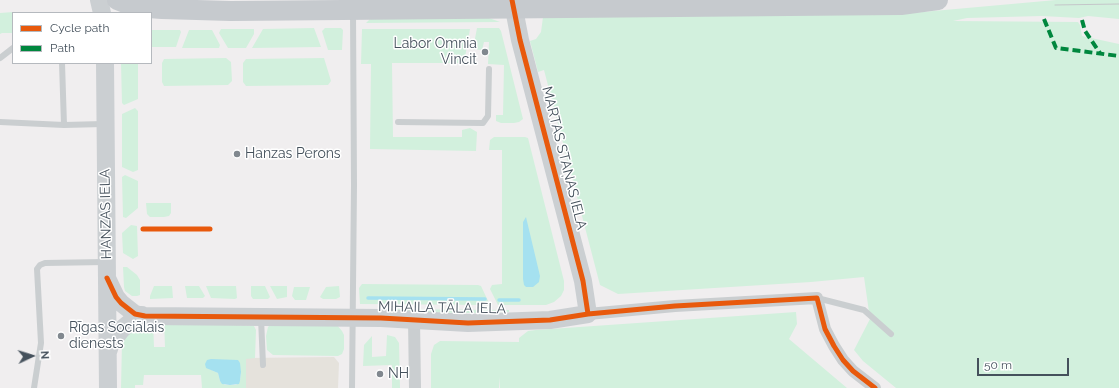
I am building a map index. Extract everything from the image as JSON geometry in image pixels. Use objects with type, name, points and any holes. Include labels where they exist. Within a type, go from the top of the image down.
[{"type":"main road","points":[[116,0],[135,7],[231,11],[353,10],[513,5],[905,2],[938,0]]},
{"type":"street","points":[[99,0],[102,12]]},
{"type":"street","name":"MARTAS STAŅAS IELA","points":[[513,5],[520,40],[583,281],[588,314]]},
{"type":"street","name":"HANZAS IELA","points":[[105,64],[108,388]]},
{"type":"street","name":"MIHAILA TĀLA IELA","points":[[106,270],[116,297],[130,311],[142,315],[414,319],[468,323],[510,322],[550,320],[588,314],[683,306],[817,298]]},
{"type":"street","points":[[817,298],[825,329],[834,346],[853,370],[875,388]]},
{"type":"street","points":[[108,352],[111,343],[117,335],[133,320],[142,315]]},
{"type":"street","points":[[414,319],[415,388]]},
{"type":"lane","points":[[352,388],[354,185],[353,10]]},
{"type":"lane","points":[[0,58],[12,49]]},
{"type":"lane","points":[[62,64],[64,125]]},
{"type":"lane","points":[[483,123],[488,116],[489,69]]},
{"type":"lane","points":[[0,122],[64,125],[105,124]]},
{"type":"lane","points":[[398,122],[483,123],[488,128]]},
{"type":"lane","points":[[34,388],[41,343],[37,269],[44,263],[106,270]]},
{"type":"lane","points":[[817,298],[864,310],[890,334]]},
{"type":"lane","points":[[261,317],[263,365]]},
{"type":"shaded area","points":[[334,357],[339,363],[338,388],[246,388],[246,358]]},
{"type":"green space","points":[[1056,0],[1119,0],[1119,19],[1088,16],[1079,18],[1042,16],[967,18],[953,21],[1078,22],[1082,36],[1119,44],[1119,388],[896,388],[863,361],[854,350],[870,319],[864,277],[811,282],[618,294],[600,285],[544,70],[538,72],[530,41],[536,39],[541,32],[543,17],[900,14]]},
{"type":"green space","points":[[12,12],[12,33],[0,34],[0,13]]},
{"type":"green space","points":[[489,18],[500,22],[366,23],[370,19]]},
{"type":"green space","points":[[314,28],[321,47],[252,48],[263,29]]},
{"type":"green space","points":[[325,28],[341,28],[343,30],[342,50],[328,50],[322,31]]},
{"type":"green space","points":[[477,28],[499,28],[501,31],[523,119],[519,122],[501,123],[496,121],[496,115],[503,115],[504,65],[488,64],[489,42],[484,42],[482,50],[473,49]]},
{"type":"green space","points":[[221,29],[254,29],[254,34],[246,48],[228,48],[219,33]]},
{"type":"green space","points":[[362,29],[470,29],[464,63],[392,63],[393,137],[462,137],[462,130],[470,128],[477,132],[476,151],[370,149],[371,64],[361,64]]},
{"type":"green space","points":[[152,30],[180,30],[181,32],[176,47],[152,47]]},
{"type":"green space","points":[[189,30],[212,30],[220,45],[219,48],[182,48]]},
{"type":"green space","points":[[226,58],[231,62],[232,81],[228,85],[164,86],[162,82],[162,63],[164,59]]},
{"type":"green space","points":[[324,58],[331,81],[328,85],[246,86],[243,82],[243,63],[246,59]]},
{"type":"green space","points":[[121,64],[138,64],[138,99],[124,105],[122,103]]},
{"type":"green space","points":[[135,108],[138,111],[138,170],[133,172],[122,167],[122,114]]},
{"type":"green space","points":[[494,137],[528,138],[564,281],[564,290],[561,296],[554,302],[546,305],[498,305],[490,289],[492,285],[502,284],[502,150],[489,150],[490,140]]},
{"type":"green space","points":[[125,175],[138,181],[138,208],[126,218],[123,217],[122,177]]},
{"type":"green space","points":[[146,203],[171,203],[171,213],[169,216],[164,217],[150,217],[147,214]]},
{"type":"green space","points":[[131,225],[137,226],[138,256],[133,259],[123,253],[122,233]]},
{"type":"green space","points":[[123,267],[127,267],[137,275],[140,280],[140,295],[132,296],[125,291]]},
{"type":"green space","points":[[362,284],[478,285],[481,286],[489,303],[487,305],[360,304],[359,288]]},
{"type":"green space","points":[[154,286],[172,286],[173,298],[150,299]]},
{"type":"green space","points":[[185,286],[199,286],[205,296],[203,298],[187,298]]},
{"type":"green space","points":[[206,286],[236,286],[237,298],[211,298]]},
{"type":"green space","points":[[251,286],[265,286],[270,297],[268,299],[253,299],[251,296]]},
{"type":"green space","points":[[270,286],[287,286],[287,297],[277,299]]},
{"type":"green space","points":[[339,286],[340,297],[336,299],[323,299],[320,297],[326,287]]},
{"type":"green space","points":[[294,287],[310,287],[306,300],[295,300],[292,296]]},
{"type":"green space","points":[[364,309],[509,310],[509,312],[371,312]]},
{"type":"green space","points":[[796,312],[797,324],[789,339],[847,388],[500,388],[500,377],[499,388],[431,388],[431,354],[434,345],[440,341],[519,342],[519,338],[528,331],[536,330]]},
{"type":"green space","points":[[153,321],[154,347],[165,347],[164,321],[254,326],[256,330],[255,358],[246,359],[246,388],[202,388],[201,375],[144,375],[143,385],[135,385],[135,388],[121,388],[122,342],[129,329]],"holes":[[[209,369],[241,372],[240,381],[236,385],[225,385],[220,381],[218,373]]]},
{"type":"green space","points":[[272,323],[337,325],[344,335],[344,349],[342,354],[338,356],[273,355],[267,350],[266,336],[268,327]]},
{"type":"green space","points":[[387,335],[395,337],[399,343],[400,388],[392,388],[392,365],[363,366],[364,345],[372,336],[372,357],[386,356]]},
{"type":"water","points":[[526,217],[540,276],[539,282],[533,287],[526,287],[523,279],[523,222]]},
{"type":"water","points":[[207,360],[238,360],[240,363],[241,372],[239,384],[222,384],[218,373],[206,368],[205,364]]},
{"type":"waterway","points":[[368,298],[485,299]]},
{"type":"waterway","points":[[499,300],[519,300]]},
{"type":"tram line","points":[[1055,5],[1119,4]]},
{"type":"marked path","points":[[1044,19],[1056,48],[1119,56]]},
{"type":"marked path","points":[[1082,20],[1085,31],[1100,53]]},
{"type":"cycle path","points":[[512,0],[520,40],[583,281],[588,314]]},
{"type":"cycle path","points":[[143,229],[210,229]]},
{"type":"cycle path","points":[[107,278],[116,297],[121,303],[135,314],[145,316],[381,318],[468,323],[550,320],[588,314],[675,306],[817,298],[825,329],[843,360],[853,371],[875,388]]},
{"type":"place","name":"Labor Omnia Vincit","points":[[485,52]]},
{"type":"place","name":"Hanzas Perons","points":[[237,154]]},
{"type":"place","name":"Rīgas Sociālais dienests","points":[[61,336]]},
{"type":"place","name":"NH","points":[[380,374]]}]
